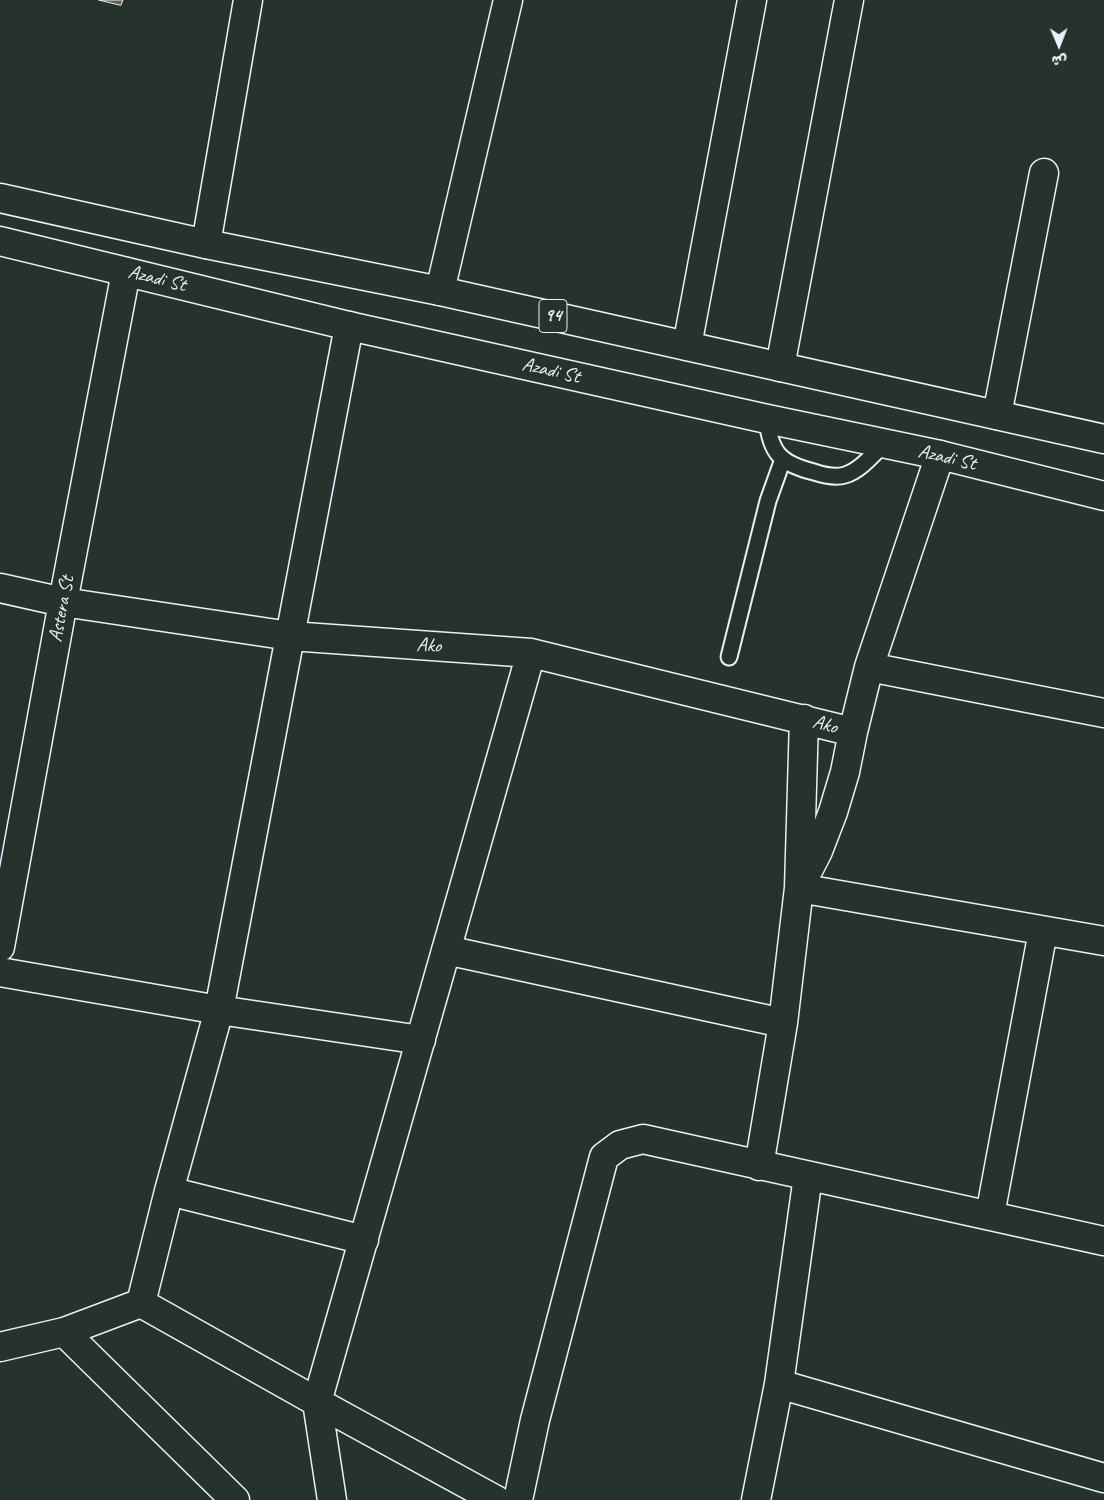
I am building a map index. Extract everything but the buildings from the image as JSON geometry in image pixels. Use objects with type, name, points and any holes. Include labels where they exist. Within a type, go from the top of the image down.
[{"type":"main road","points":[[206,244],[248,0]]},
{"type":"main road","points":[[440,291],[508,0]]},
{"type":"main road","points":[[687,346],[752,0]]},
{"type":"main road","points":[[780,367],[849,0]]},
{"type":"main road","points":[[996,415],[1044,173]]},
{"type":"main road","name":"94","points":[[0,198],[206,244],[440,291],[1104,439]]},
{"type":"main road","name":"Azadi St","points":[[0,241],[349,326],[767,419],[884,443],[1104,496]]},
{"type":"main road","name":"Astera St","points":[[0,947],[126,272]]},
{"type":"main road","points":[[141,1302],[169,1191],[219,1010],[349,326]]},
{"type":"main road","points":[[799,888],[818,851],[833,812],[845,772],[869,667],[940,456]]},
{"type":"main road","name":"Ako","points":[[0,588],[63,602],[290,636],[531,653],[853,732]]},
{"type":"main road","points":[[332,1500],[317,1402],[422,1040],[531,653]]},
{"type":"main road","points":[[869,667],[1104,712]]},
{"type":"main road","points":[[759,1166],[783,1023],[799,888],[804,719]]},
{"type":"main road","points":[[799,888],[1104,941]]},
{"type":"main road","points":[[990,1216],[1043,931]]},
{"type":"main road","points":[[446,950],[783,1023]]},
{"type":"main road","points":[[0,972],[219,1010],[422,1040]]},
{"type":"main road","points":[[518,1500],[535,1420],[604,1157],[620,1144],[642,1140],[1104,1240]]},
{"type":"main road","points":[[756,1500],[779,1384],[808,1176]]},
{"type":"main road","points":[[169,1191],[364,1240]]},
{"type":"main road","points":[[0,1347],[64,1332],[141,1302]]},
{"type":"main road","points":[[141,1302],[317,1402],[496,1500]]},
{"type":"main road","points":[[64,1332],[235,1500]]},
{"type":"main road","points":[[779,1384],[1104,1478]]},
{"type":"lane","points":[[767,419],[768,435],[776,452],[791,465],[819,474],[844,475],[856,470],[884,443]]},
{"type":"lane","points":[[729,657],[768,501],[783,459]]}]
